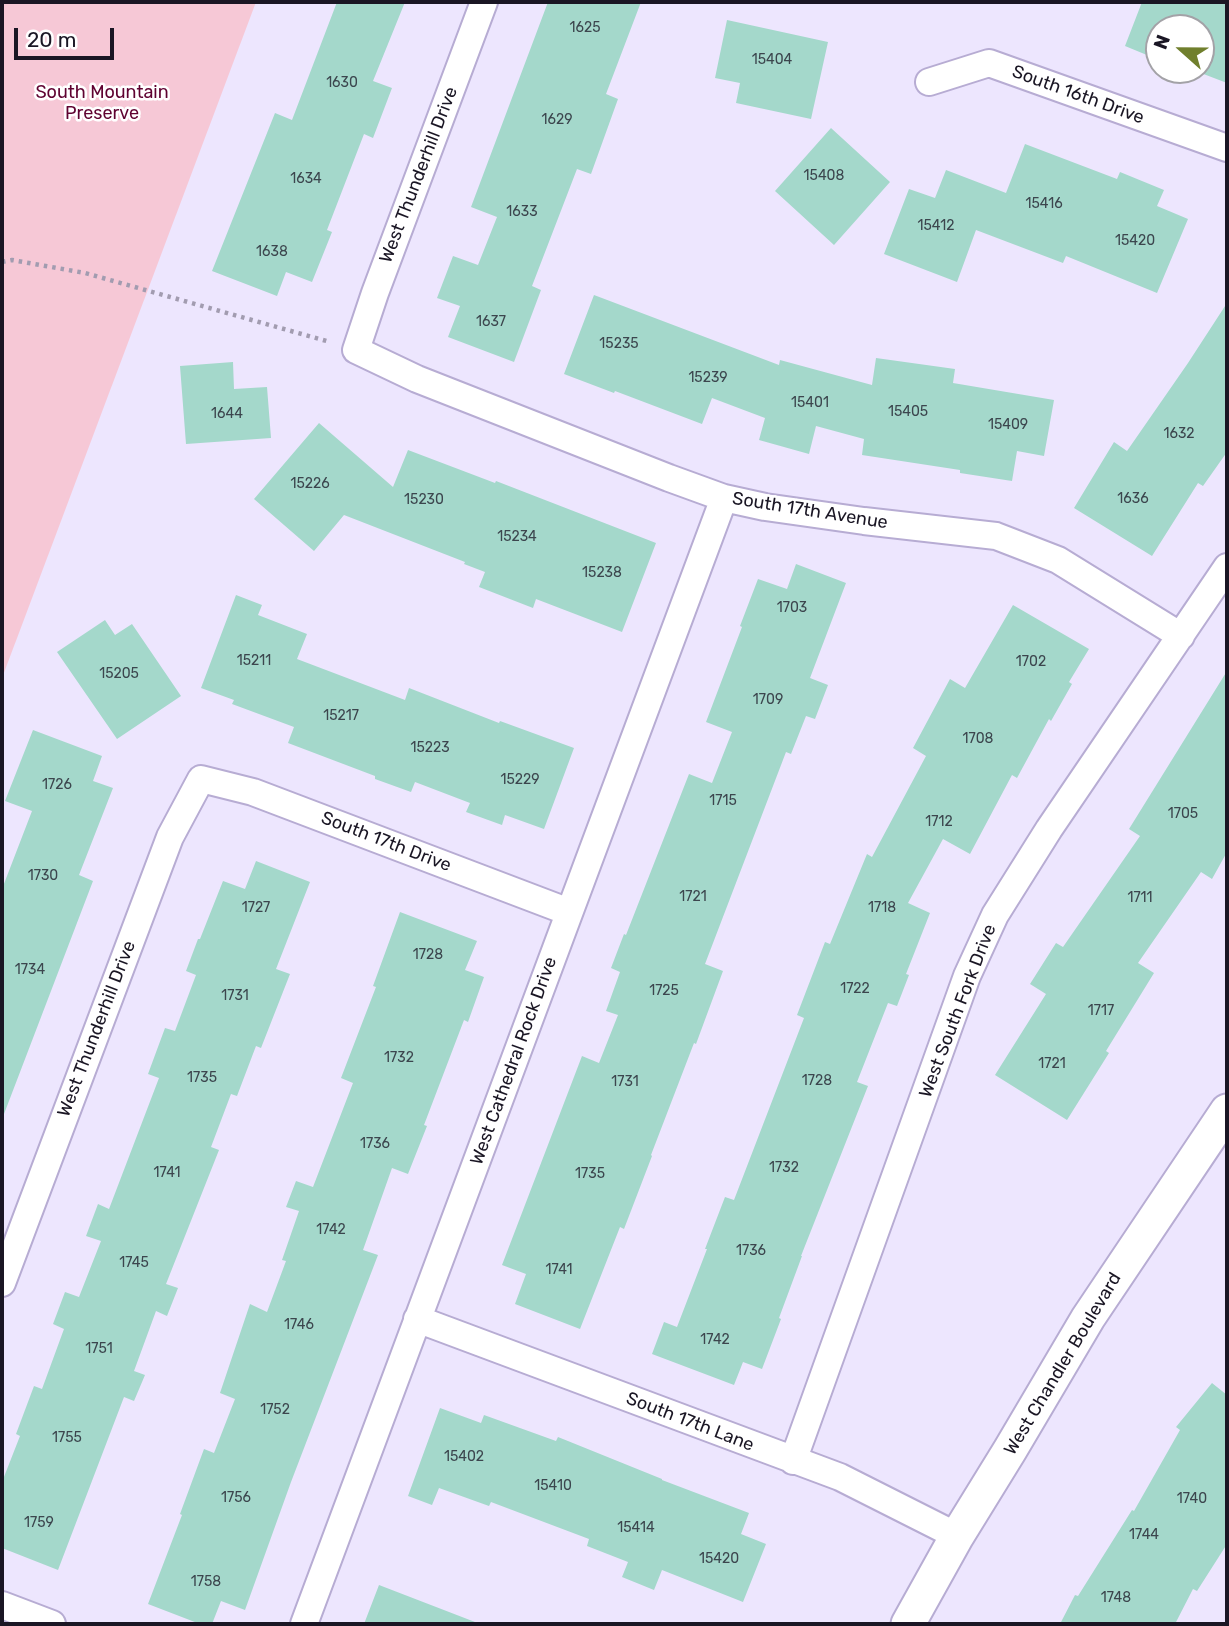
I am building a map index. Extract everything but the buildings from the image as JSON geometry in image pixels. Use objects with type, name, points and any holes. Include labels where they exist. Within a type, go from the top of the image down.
[{"type":"street","name":"West Thunderhill Drive","points":[[356,350],[484,2]]},
{"type":"street","name":"South 16th Drive","points":[[929,82],[989,63],[1227,148]]},
{"type":"street","name":"South 17th Avenue","points":[[356,350],[417,379],[724,498],[765,507],[864,521],[996,536],[1058,560],[1181,636]]},
{"type":"street","name":"West Cathedral Rock Drive","points":[[304,1624],[724,498]]},
{"type":"street","name":"West South Fork Drive","points":[[793,1461],[967,976],[995,915],[1049,828],[1227,567]]},
{"type":"street","name":"West Thunderhill Drive","points":[[2,1283],[170,836],[201,779]]},
{"type":"street","name":"South 17th Drive","points":[[201,779],[253,792],[569,912]]},
{"type":"street","name":"West Chandler Boulevard","points":[[908,1624],[957,1536],[1088,1318],[1227,1111]]},
{"type":"street","name":"South 17th Lane","points":[[417,1319],[839,1477],[957,1536]]},
{"type":"street","points":[[2,1605],[52,1624]]},
{"type":"path","points":[[2,262],[12,260],[85,273],[356,350]]},
{"type":"green space","name":"South Mountain Preserve","points":[[2,2],[256,2],[2,678]]}]
